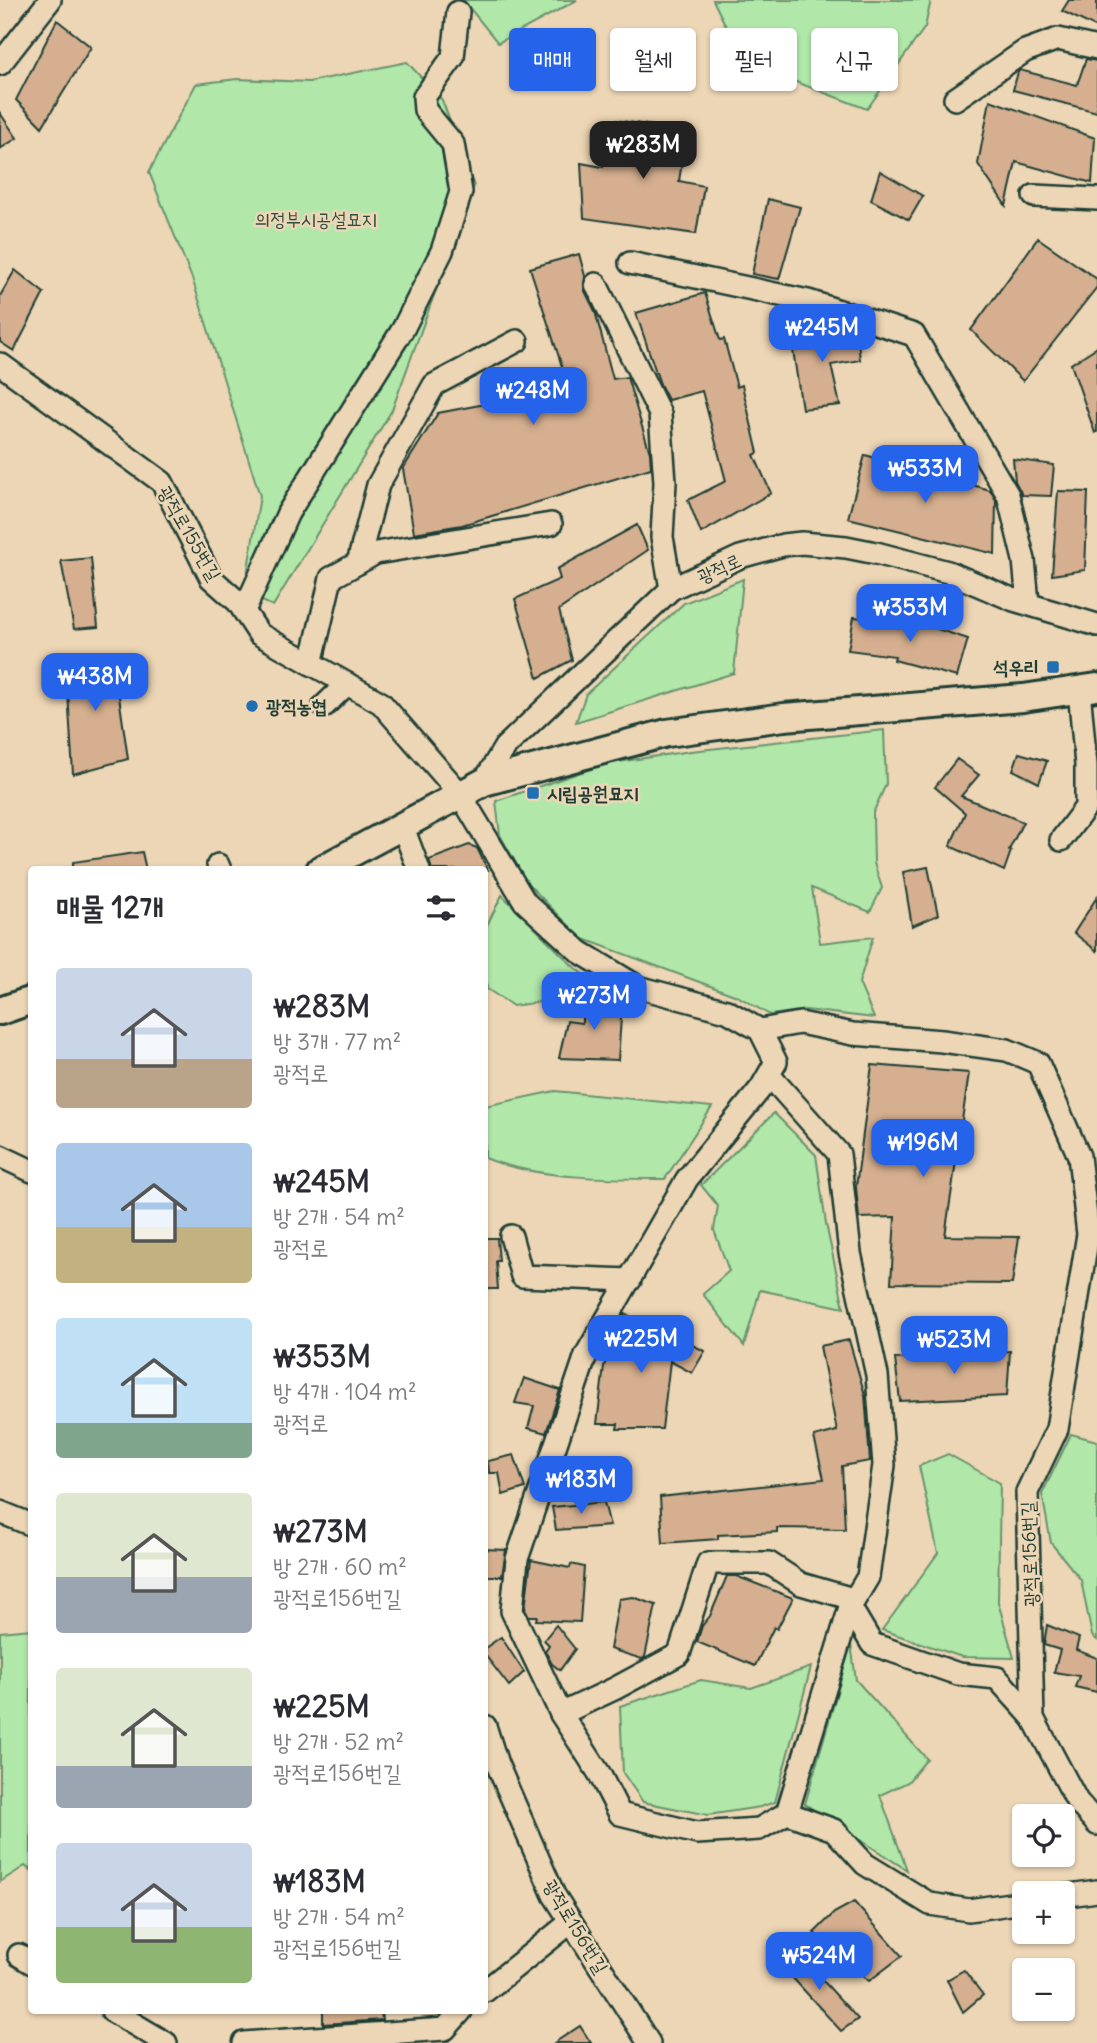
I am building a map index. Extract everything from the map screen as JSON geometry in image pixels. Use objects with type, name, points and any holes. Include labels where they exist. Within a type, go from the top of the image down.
[{"type":"main road","points":[[327,866],[484,782],[667,733],[784,717],[1023,698],[1088,689]]},
{"type":"main road","points":[[0,1011],[28,1001]]},
{"type":"street","points":[[0,64],[50,0]]},
{"type":"street","points":[[244,611],[289,513],[403,329],[442,251],[461,191],[453,144],[425,110],[424,97],[453,57],[458,12]]},
{"type":"street","points":[[955,99],[1025,51],[1058,39],[1097,48]]},
{"type":"street","points":[[1034,196],[1097,199]]},
{"type":"street","points":[[630,263],[808,301],[914,335],[1008,495],[1024,559],[1028,603]]},
{"type":"street","points":[[596,284],[660,414],[665,482],[662,537],[671,589]]},
{"type":"street","points":[[358,563],[378,485],[434,385],[517,341]]},
{"type":"street","name":"광적로155번길","points":[[0,364],[162,482],[211,579],[238,602],[260,634],[381,703],[460,794]]},
{"type":"street","points":[[311,664],[331,578],[376,553],[551,524]]},
{"type":"street","name":"광적로","points":[[484,782],[505,747],[671,589],[740,557],[783,545],[802,543],[846,547],[936,569],[1097,625]]},
{"type":"street","points":[[324,706],[347,684]]},
{"type":"street","points":[[1061,840],[1086,807],[1088,689]]},
{"type":"street","points":[[460,794],[525,902],[580,952],[638,987],[727,1011],[760,1030],[776,1062],[761,1088],[687,1179],[586,1356],[517,1559],[512,1611],[561,1714],[599,1773],[620,1814],[697,1833],[760,1829],[787,1813],[852,1603],[868,1577],[884,1465],[877,1375],[850,1253],[839,1154],[769,1075]]},
{"type":"street","points":[[402,825],[417,866]]},
{"type":"street","name":"광적로156번길","points":[[760,1030],[800,1023],[853,1034],[942,1041],[1007,1050],[1038,1063],[1079,1156],[1088,1234],[1089,1282],[1058,1429],[1027,1492],[1033,1718],[1077,1801],[1097,1824]]},
{"type":"street","points":[[0,1156],[28,1169]]},
{"type":"street","points":[[510,1236],[522,1276],[630,1280]]},
{"type":"street","points":[[0,1512],[28,1523]]},
{"type":"street","points":[[561,1714],[617,1688],[679,1654],[708,1563],[769,1563],[802,1584],[852,1603],[872,1644],[958,1674],[997,1678],[1032,1675]]},
{"type":"street","points":[[997,1678],[1033,1718]]},
{"type":"street","name":"광적로156번길","points":[[488,1736],[497,1764],[548,1883],[649,2043]]},
{"type":"street","points":[[787,1813],[834,1830],[865,1864],[930,1904],[969,1910],[1012,1904]]},
{"type":"street","points":[[1075,1894],[1097,1891]]},
{"type":"street","points":[[488,1988],[571,1922]]},
{"type":"street","points":[[117,2014],[166,2043]]},
{"type":"street","points":[[433,2014],[444,2036]]},
{"type":"street","points":[[444,2036],[459,2014]]},
{"type":"street","points":[[244,2043],[444,2036]]},
{"type":"green space","points":[[463,0],[577,0],[526,28],[509,28],[509,37],[498,43]]},
{"type":"green space","points":[[713,0],[931,0],[925,27],[898,65],[898,28],[811,28],[811,88],[797,82],[797,28],[727,28]]},
{"type":"green space","name":"의정부시공설묘지","points":[[407,62],[442,100],[474,186],[392,410],[273,606],[244,593],[260,496],[193,281],[149,172],[196,84],[237,79],[309,82]]},
{"type":"green space","points":[[820,91],[880,91],[867,109]]},
{"type":"green space","points":[[743,579],[734,673],[576,722],[586,694],[684,603]]},
{"type":"green space","points":[[884,730],[886,784],[873,813],[874,863],[882,888],[870,912],[812,888],[820,943],[873,937],[859,983],[874,1018],[806,1010],[770,1015],[737,996],[581,938],[527,883],[500,835],[496,801],[605,764],[691,751]]},
{"type":"green space","points":[[502,895],[573,966],[608,992],[513,1006],[488,990],[488,923]]},
{"type":"green space","points":[[555,1091],[712,1107],[665,1179],[550,1174],[488,1159],[488,1105]]},
{"type":"green space","points":[[774,1113],[816,1155],[826,1224],[844,1308],[760,1290],[744,1346],[703,1294],[729,1271],[714,1230],[718,1206],[701,1185]]},
{"type":"green space","points":[[1071,1434],[1097,1441],[1097,1640],[1092,1636],[1081,1580],[1051,1543],[1042,1494]]},
{"type":"green space","points":[[948,1454],[1000,1483],[998,1602],[1014,1658],[962,1657],[882,1630],[938,1553],[919,1466]]},
{"type":"green space","points":[[28,1629],[28,1868],[25,1866],[0,1882],[0,1632]]},
{"type":"green space","points":[[851,1644],[856,1680],[927,1759],[908,1782],[880,1795],[907,1870],[805,1804]]},
{"type":"green space","points":[[811,1667],[775,1802],[708,1815],[643,1802],[623,1773],[620,1706],[701,1680],[751,1688]]},
{"type":"building","points":[[1069,0],[1097,0],[1097,28],[1062,11]]},
{"type":"building","points":[[57,20],[91,47],[42,127],[16,100]]},
{"type":"building","points":[[1086,59],[1097,61],[1097,112],[1013,90],[1020,70],[1077,85]]},
{"type":"building","points":[[990,100],[1095,138],[1092,183],[1016,162],[1006,206],[978,164]]},
{"type":"building","points":[[0,113],[17,138],[0,149]]},
{"type":"building","points":[[615,120],[687,131],[679,181],[704,186],[696,234],[584,218],[581,163],[603,167]]},
{"type":"building","points":[[880,171],[923,196],[909,220],[871,200]]},
{"type":"building","points":[[768,199],[800,207],[779,279],[752,274]]},
{"type":"building","points":[[1038,238],[1097,279],[1097,287],[1023,381],[971,330]]},
{"type":"building","points":[[579,254],[585,276],[584,289],[595,311],[613,379],[627,377],[650,453],[651,468],[462,525],[414,533],[403,469],[438,413],[569,388],[530,268]]},
{"type":"building","points":[[15,270],[44,293],[14,351],[0,342],[0,296]]},
{"type":"building","points":[[705,293],[720,340],[724,339],[737,387],[742,385],[758,453],[754,455],[771,493],[701,533],[688,500],[726,481],[702,391],[668,400],[636,313]]},
{"type":"building","points":[[849,328],[857,330],[860,360],[831,365],[840,405],[802,409],[791,337]]},
{"type":"building","points":[[1097,347],[1097,432],[1095,433],[1071,364]]},
{"type":"building","points":[[865,455],[990,490],[996,500],[995,554],[848,518]]},
{"type":"building","points":[[1013,459],[1054,465],[1051,496],[1022,495],[1015,481]]},
{"type":"building","points":[[1058,491],[1088,492],[1085,570],[1052,575]]},
{"type":"building","points":[[637,525],[648,550],[559,610],[572,660],[538,678],[515,599],[560,579],[557,569]]},
{"type":"building","points":[[91,558],[98,627],[74,629],[61,561]]},
{"type":"building","points":[[854,617],[900,622],[900,617],[968,639],[957,677],[894,660],[895,656],[848,650]]},
{"type":"building","points":[[113,654],[128,759],[73,774],[66,660]]},
{"type":"building","points":[[1019,753],[1047,761],[1039,783],[1013,770]]},
{"type":"building","points":[[957,759],[979,775],[961,796],[1023,822],[1009,850],[1011,851],[1004,871],[950,846],[965,813],[935,787]]},
{"type":"building","points":[[469,845],[477,848],[486,866],[431,866],[429,860]]},
{"type":"building","points":[[142,852],[145,866],[73,866],[73,862]]},
{"type":"building","points":[[928,867],[938,915],[912,926],[903,872]]},
{"type":"building","points":[[1097,897],[1097,951],[1074,933]]},
{"type":"building","points":[[582,997],[622,1004],[618,1060],[559,1058],[567,1021],[582,1023]]},
{"type":"building","points":[[872,1065],[969,1073],[945,1236],[1019,1237],[1012,1284],[891,1283],[895,1217],[859,1218],[856,1187]]},
{"type":"building","points":[[488,1238],[497,1238],[498,1289],[488,1289]]},
{"type":"building","points":[[625,1314],[705,1351],[692,1373],[670,1361],[662,1429],[617,1429],[618,1424],[597,1424],[604,1366]]},
{"type":"building","points":[[849,1340],[865,1395],[870,1461],[842,1466],[845,1529],[777,1528],[777,1532],[718,1535],[718,1539],[663,1543],[660,1497],[824,1479],[814,1437],[837,1431],[820,1346]]},
{"type":"building","points":[[1010,1351],[1007,1396],[900,1401],[895,1359]]},
{"type":"building","points":[[524,1378],[560,1390],[546,1433],[528,1428],[534,1406],[515,1403]]},
{"type":"building","points":[[514,1455],[525,1488],[503,1495],[499,1473],[489,1473],[488,1461]]},
{"type":"building","points":[[604,1502],[610,1526],[556,1530],[552,1507]]},
{"type":"building","points":[[488,1549],[506,1550],[502,1576],[488,1576]]},
{"type":"building","points":[[531,1560],[570,1568],[571,1564],[584,1567],[580,1622],[536,1620],[537,1616],[529,1616],[525,1609]]},
{"type":"building","points":[[727,1576],[736,1576],[793,1598],[777,1629],[774,1627],[755,1666],[697,1642]]},
{"type":"building","points":[[633,1597],[656,1605],[645,1657],[642,1659],[610,1649],[619,1599]]},
{"type":"building","points":[[556,1625],[575,1649],[560,1670],[552,1664],[545,1651],[549,1645],[544,1640]]},
{"type":"building","points":[[1047,1625],[1079,1638],[1076,1650],[1097,1658],[1097,1692],[1075,1687],[1079,1676],[1054,1672],[1060,1650],[1044,1645]]},
{"type":"building","points":[[501,1637],[524,1672],[509,1686],[488,1659],[488,1646]]},
{"type":"building","points":[[854,1902],[902,1956],[869,1981],[814,1933],[834,1913]]},
{"type":"building","points":[[796,1951],[858,2019],[841,2031],[781,1965]]},
{"type":"building","points":[[964,1970],[983,1995],[963,2012],[947,1980]]},
{"type":"building","points":[[323,2014],[381,2014],[382,2020],[323,2024]]},
{"type":"building","points":[[580,2026],[591,2043],[554,2043]]},
{"type":"place","name":"석우리","points":[[1053,667]]},
{"type":"place","name":"광적농협","points":[[252,706]]},
{"type":"place","name":"시립공원묘지","points":[[533,793]]}]
